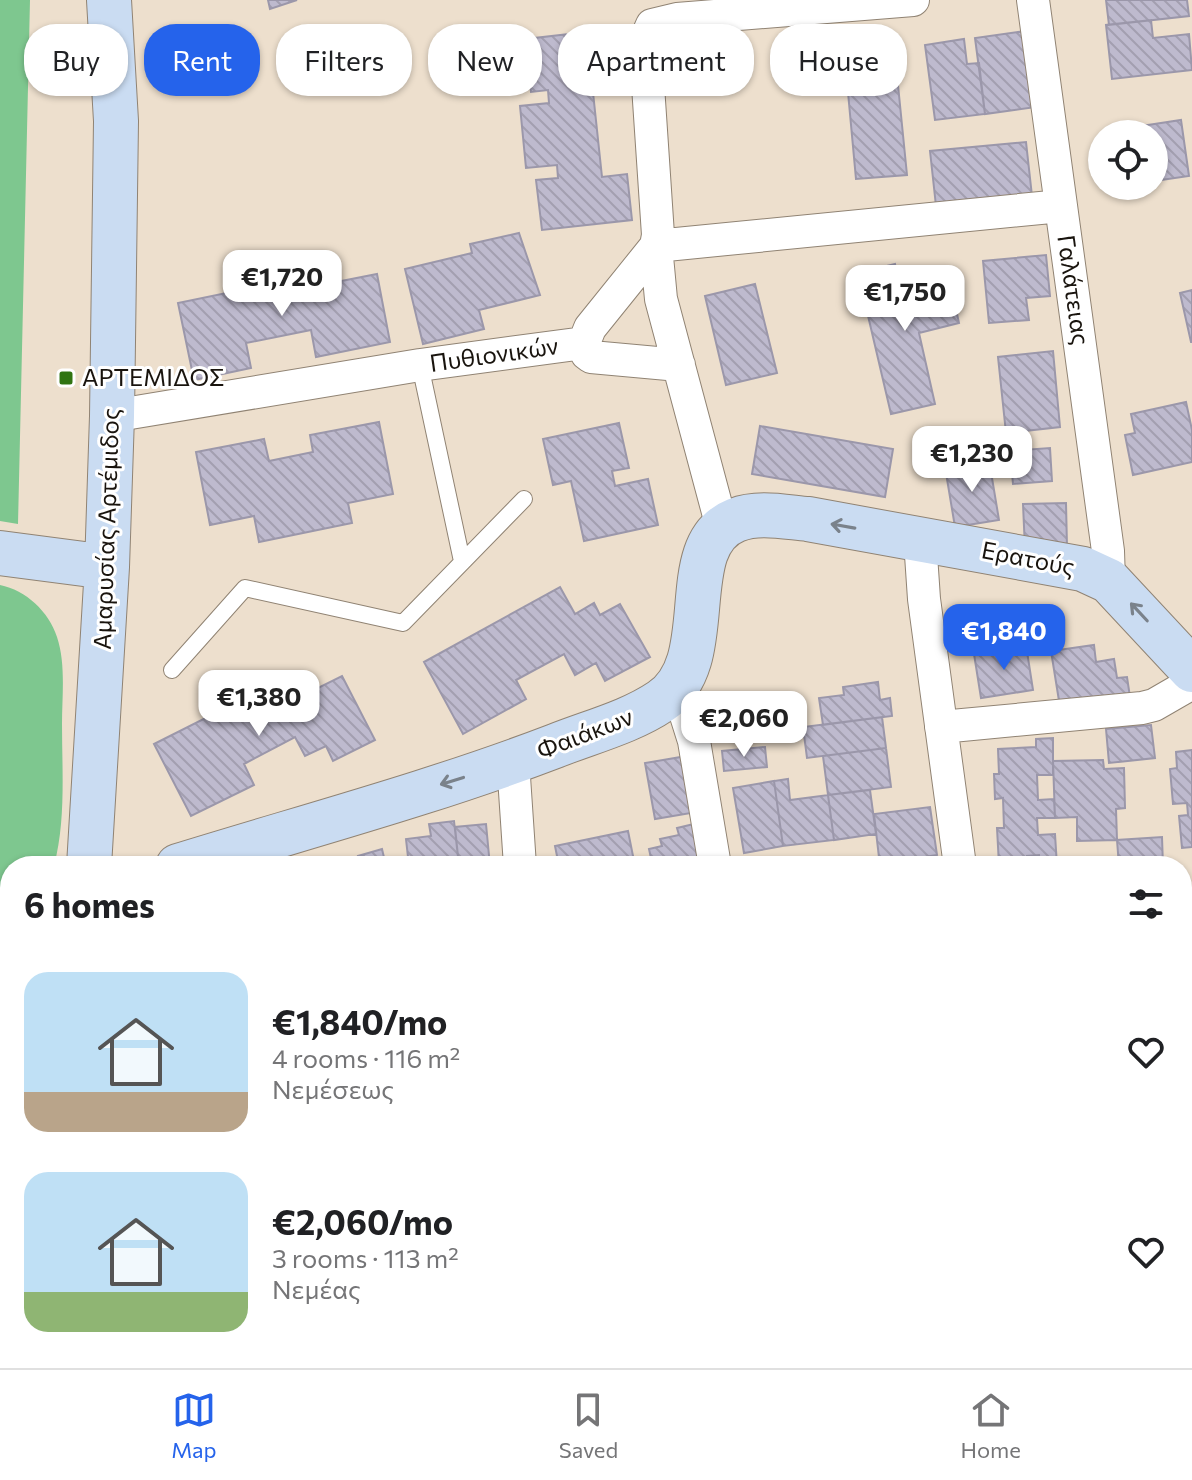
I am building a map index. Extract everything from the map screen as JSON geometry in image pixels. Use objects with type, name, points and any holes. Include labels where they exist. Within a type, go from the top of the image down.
[{"type":"street","name":"Αμαρυσίας Αρτέμιδος","points":[[90,856],[107,567],[112,416],[116,121],[109,0]]},
{"type":"street","points":[[722,527],[658,283],[656,246],[659,224],[645,41],[652,25],[664,20],[733,5],[913,0]]},
{"type":"street","name":"Γαλάτειας","points":[[1033,0],[1108,551],[1109,581]]},
{"type":"street","points":[[656,246],[1061,206]]},
{"type":"street","name":"Πυθιονικών","points":[[112,416],[420,365],[584,343],[590,328],[656,246]]},
{"type":"street","points":[[584,343],[591,357],[679,365]]},
{"type":"street","points":[[713,856],[694,741],[678,690],[694,647],[701,579],[708,550],[722,527],[738,519],[772,515],[920,540],[924,599],[959,856]]},
{"type":"street","name":"Ερατούς","points":[[920,540],[1059,563],[1083,569],[1109,581],[1192,670]]},
{"type":"street","points":[[0,553],[107,567]]},
{"type":"street","points":[[941,727],[1142,708],[1154,705],[1192,683]]},
{"type":"street","name":"Φαιάκων","points":[[210,856],[513,762],[639,713],[678,690]]},
{"type":"street","points":[[513,762],[519,856]]},
{"type":"lane","points":[[420,365],[462,561]]},
{"type":"lane","points":[[172,670],[245,588],[403,623],[524,499]]},
{"type":"green space","points":[[0,0],[30,0],[29,24],[24,24],[24,96],[28,96],[18,524],[0,521]]},
{"type":"green space","points":[[0,585],[19,592],[35,604],[48,619],[57,637],[63,669],[63,777],[56,856],[0,856]]},
{"type":"building","points":[[268,0],[297,0],[270,9]]},
{"type":"building","points":[[1106,0],[1187,0],[1189,16],[1109,25]]},
{"type":"building","points":[[1151,20],[1153,38],[1189,34],[1192,70],[1112,79],[1106,25]]},
{"type":"building","points":[[1026,31],[1036,107],[985,114],[975,38]]},
{"type":"building","points":[[558,35],[558,96],[593,96],[602,177],[627,174],[632,220],[542,230],[536,180],[558,178],[557,165],[526,168],[520,106],[549,103],[548,90],[542,91],[542,37]]},
{"type":"building","points":[[964,39],[967,64],[979,63],[985,114],[935,120],[925,45]]},
{"type":"building","points":[[848,96],[899,96],[907,175],[856,179]]},
{"type":"building","points":[[1181,120],[1189,176],[1168,179],[1168,122]]},
{"type":"building","points":[[1026,142],[1032,196],[936,206],[930,151]]},
{"type":"building","points":[[519,233],[540,295],[479,310],[484,329],[423,344],[405,269],[472,253],[470,244]]},
{"type":"building","points":[[1046,255],[1050,296],[1026,298],[1029,320],[989,323],[983,261]]},
{"type":"building","points":[[312,263],[316,286],[377,274],[390,342],[316,357],[311,330],[246,343],[251,368],[194,380],[178,303],[246,289],[243,276]]},
{"type":"building","points":[[895,264],[901,293],[950,282],[959,323],[919,333],[935,404],[891,414],[858,273]]},
{"type":"building","points":[[755,284],[777,373],[726,385],[705,296]]},
{"type":"building","points":[[1192,290],[1192,342],[1191,342],[1180,293]]},
{"type":"building","points":[[1053,351],[1060,427],[1006,433],[998,357]]},
{"type":"building","points":[[1186,402],[1192,430],[1192,462],[1133,475],[1125,435],[1135,433],[1131,414]]},
{"type":"building","points":[[379,422],[393,494],[348,503],[352,523],[259,542],[254,516],[210,525],[196,452],[264,439],[269,461],[313,452],[310,435]]},
{"type":"building","points":[[619,423],[629,468],[612,471],[615,486],[648,479],[658,525],[584,541],[571,481],[553,485],[543,439]]},
{"type":"building","points":[[760,426],[893,449],[885,497],[752,474]]},
{"type":"building","points":[[1050,448],[1052,481],[1013,484],[1010,451]]},
{"type":"building","points":[[989,460],[999,520],[955,527],[945,467]]},
{"type":"building","points":[[1066,503],[1067,547],[1025,549],[1023,504]]},
{"type":"building","points":[[560,587],[575,614],[594,603],[600,615],[620,604],[650,657],[605,681],[596,663],[575,675],[564,654],[516,680],[526,699],[463,734],[424,662]]},
{"type":"building","points":[[1026,645],[1033,690],[981,698],[974,654]]},
{"type":"building","points":[[1094,645],[1096,662],[1114,659],[1117,678],[1127,677],[1130,697],[1060,707],[1051,651]]},
{"type":"building","points":[[342,676],[375,740],[333,761],[326,746],[305,756],[295,737],[244,764],[254,785],[191,816],[154,744],[287,677],[298,698]]},
{"type":"building","points":[[878,682],[880,700],[890,698],[892,716],[823,725],[819,698],[844,695],[843,687]]},
{"type":"building","points":[[882,717],[886,748],[807,758],[803,727]]},
{"type":"building","points":[[1151,725],[1155,758],[1109,763],[1106,729]]},
{"type":"building","points":[[1053,738],[1053,775],[1037,775],[1038,800],[1054,799],[1055,818],[1037,818],[1038,835],[1055,834],[1056,856],[999,856],[997,828],[1004,828],[1003,798],[995,799],[994,774],[999,774],[998,749],[1036,747],[1036,739]]},
{"type":"building","points":[[765,747],[767,767],[724,771],[722,751]]},
{"type":"building","points":[[886,748],[891,787],[828,795],[823,756]]},
{"type":"building","points":[[1192,750],[1192,847],[1182,848],[1179,816],[1188,815],[1187,803],[1173,804],[1170,769],[1177,768],[1176,752]]},
{"type":"building","points":[[681,757],[691,813],[655,819],[645,763]]},
{"type":"building","points":[[1103,760],[1104,769],[1124,768],[1125,808],[1116,809],[1117,840],[1077,841],[1077,817],[1055,818],[1053,761]]},
{"type":"building","points":[[788,779],[790,800],[828,795],[834,840],[783,846],[774,781]]},
{"type":"building","points":[[774,781],[783,846],[744,853],[733,788]]},
{"type":"building","points":[[870,790],[876,834],[834,840],[828,795]]},
{"type":"building","points":[[930,807],[937,855],[879,856],[874,814]]},
{"type":"building","points":[[454,821],[458,856],[408,856],[406,839],[431,836],[429,824]]},
{"type":"building","points":[[698,823],[706,856],[650,856],[649,849],[662,846],[660,839],[679,835],[677,828]]},
{"type":"building","points":[[486,824],[489,856],[458,856],[455,827]]},
{"type":"building","points":[[628,831],[633,856],[557,856],[555,846]]},
{"type":"building","points":[[1162,837],[1163,856],[1118,856],[1117,840]]},
{"type":"building","points":[[382,849],[384,856],[358,856]]},
{"type":"place","name":"ΑΡΤΕΜΙΔΟΣ","points":[[66,378]]}]
